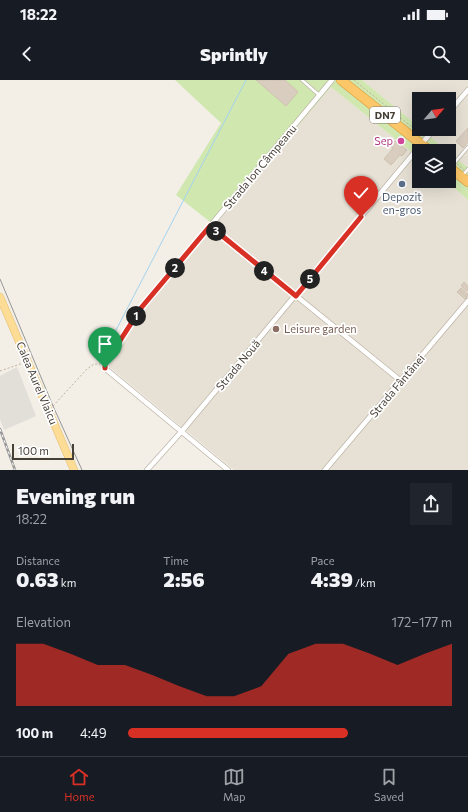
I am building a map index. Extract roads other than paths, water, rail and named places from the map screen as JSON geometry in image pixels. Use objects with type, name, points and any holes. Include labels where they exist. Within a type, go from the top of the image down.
[{"type":"highway","name":"DN7","points":[[341,80],[424,142]]},
{"type":"highway","points":[[456,169],[466,175]]},
{"type":"main road","name":"Calea Aurel Vlaicu","points":[[0,297],[74,470]]},
{"type":"street","name":"Strada Ion Câmpeanu","points":[[182,431],[104,366],[137,313],[332,80]]},
{"type":"street","points":[[456,104],[468,90]]},
{"type":"street","name":"Strada Nouă","points":[[147,470],[182,431],[296,296],[429,136]]},
{"type":"street","points":[[210,226],[402,381]]},
{"type":"street","name":"Strada Fântânei","points":[[325,470],[468,302]]},
{"type":"street","points":[[182,431],[228,470]]},
{"type":"lane","points":[[302,80],[320,95]]},
{"type":"lane","points":[[456,160],[468,147]]},
{"type":"waterway","points":[[101,359],[246,80]]},
{"type":"tram line","points":[[0,279],[53,406],[82,470]]},
{"type":"railway","points":[[0,429],[15,470]]},
{"type":"place","name":"Sep","points":[[401,141]]},
{"type":"place","name":"Depozit en-gros","points":[[402,184]]},
{"type":"place","name":"Leisure garden","points":[[276,329]]}]
